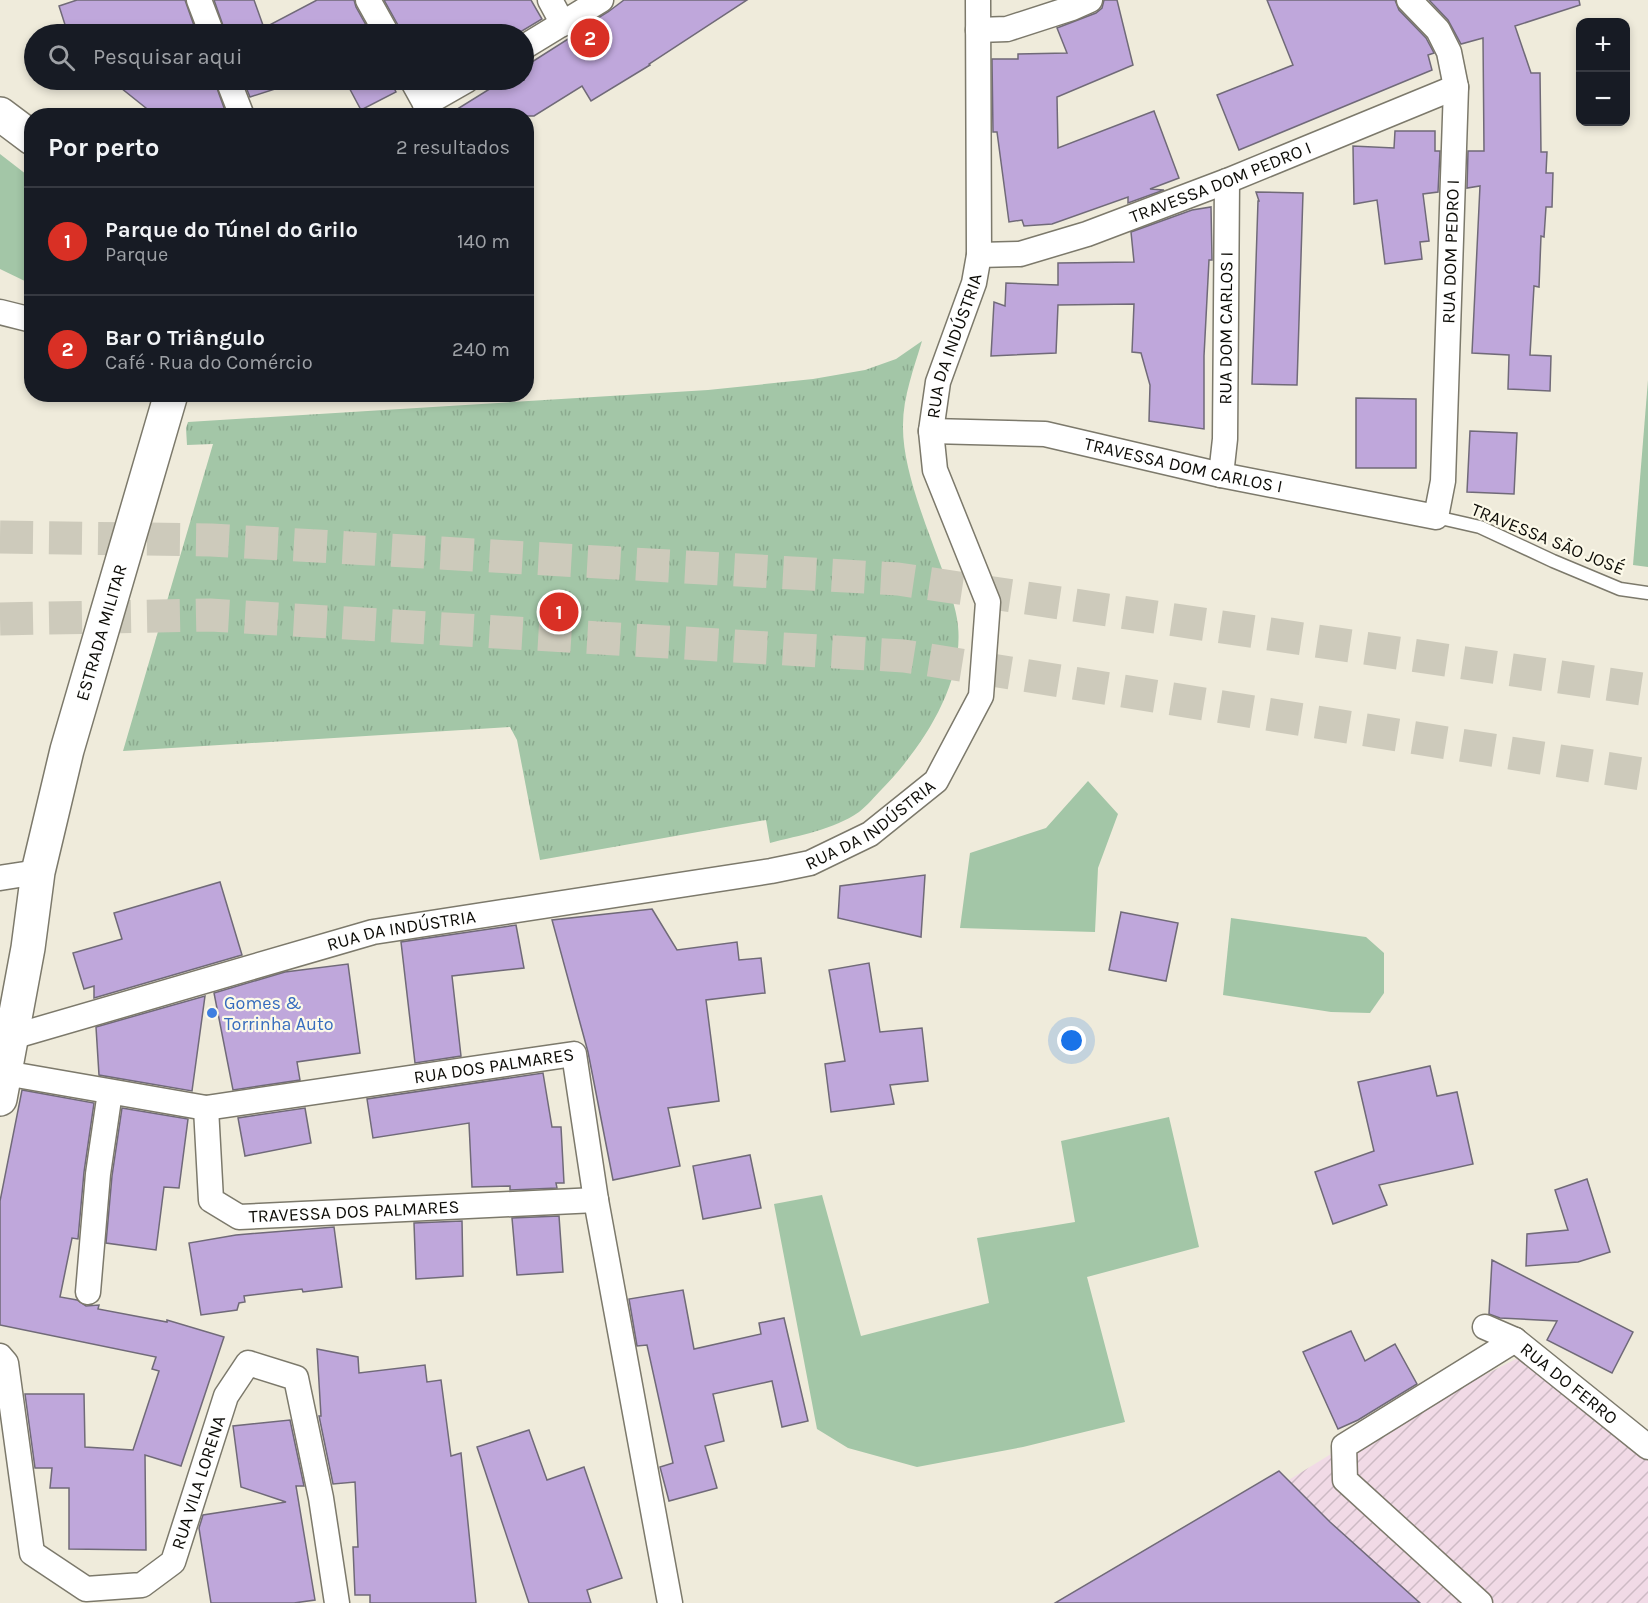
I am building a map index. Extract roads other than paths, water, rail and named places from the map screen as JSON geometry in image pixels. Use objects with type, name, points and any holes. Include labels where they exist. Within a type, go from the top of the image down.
[{"type":"street","points":[[199,0],[206,24]]},
{"type":"street","points":[[368,0],[381,24]]},
{"type":"street","points":[[550,0],[563,24]]},
{"type":"street","points":[[534,41],[601,0]]},
{"type":"street","name":"RUA DA INDÚSTRIA","points":[[12,1037],[373,932],[771,871],[810,863],[870,834],[936,781],[981,696],[988,602],[935,470],[931,431],[938,382],[974,283],[979,255],[978,0]]},
{"type":"street","points":[[978,30],[1008,29],[1090,0]]},
{"type":"street","name":"RUA DOM PEDRO I","points":[[1409,0],[1438,30],[1449,52],[1456,87],[1443,481],[1436,517]]},
{"type":"street","name":"TRAVESSA DOM PEDRO I","points":[[979,255],[1020,254],[1087,234],[1227,181],[1456,87]]},
{"type":"street","points":[[232,90],[239,108]]},
{"type":"street","points":[[417,90],[427,108]]},
{"type":"street","points":[[431,108],[454,90]]},
{"type":"street","points":[[0,114],[24,132]]},
{"type":"street","name":"RUA DOM CARLOS I","points":[[1221,475],[1225,439],[1227,181]]},
{"type":"street","points":[[0,312],[24,318]]},
{"type":"street","name":"ESTRADA MILITAR","points":[[2,1086],[38,872],[67,750],[169,402]]},
{"type":"street","name":"TRAVESSA DOM CARLOS I","points":[[931,431],[1045,434],[1221,475],[1436,517]]},
{"type":"street","points":[[0,878],[38,872]]},
{"type":"street","name":"RUA DOS PALMARES","points":[[2,1086],[110,1092],[206,1108],[574,1054],[596,1200],[670,1603]]},
{"type":"street","points":[[88,1292],[98,1174],[110,1092]]},
{"type":"street","name":"TRAVESSA DOS PALMARES","points":[[206,1108],[211,1200],[239,1217],[596,1200]]},
{"type":"street","name":"RUA DO FERRO","points":[[1485,1327],[1515,1340],[1648,1447]]},
{"type":"street","points":[[1480,1603],[1345,1480],[1344,1446],[1515,1340]]},
{"type":"street","name":"RUA VILA LORENA","points":[[0,1356],[6,1364],[32,1553],[86,1589],[142,1585],[172,1562],[226,1396],[248,1364],[296,1378],[321,1498],[337,1603]]},
{"type":"lane","name":"TRAVESSA SÃO JOSÉ","points":[[1436,517],[1480,526],[1553,561],[1620,589],[1648,593]]},
{"type":"tunnel","points":[[0,537],[211,540],[898,579],[1648,690]]},
{"type":"tunnel","points":[[0,619],[210,615],[904,656],[1648,775]]},
{"type":"place","name":"Bar O Triângulo","points":[[590,38]]},
{"type":"place","name":"Parque do Túnel do Grilo","points":[[559,612]]},
{"type":"place","name":"Gomes & Torrinha Auto","points":[[212,1013]]}]
